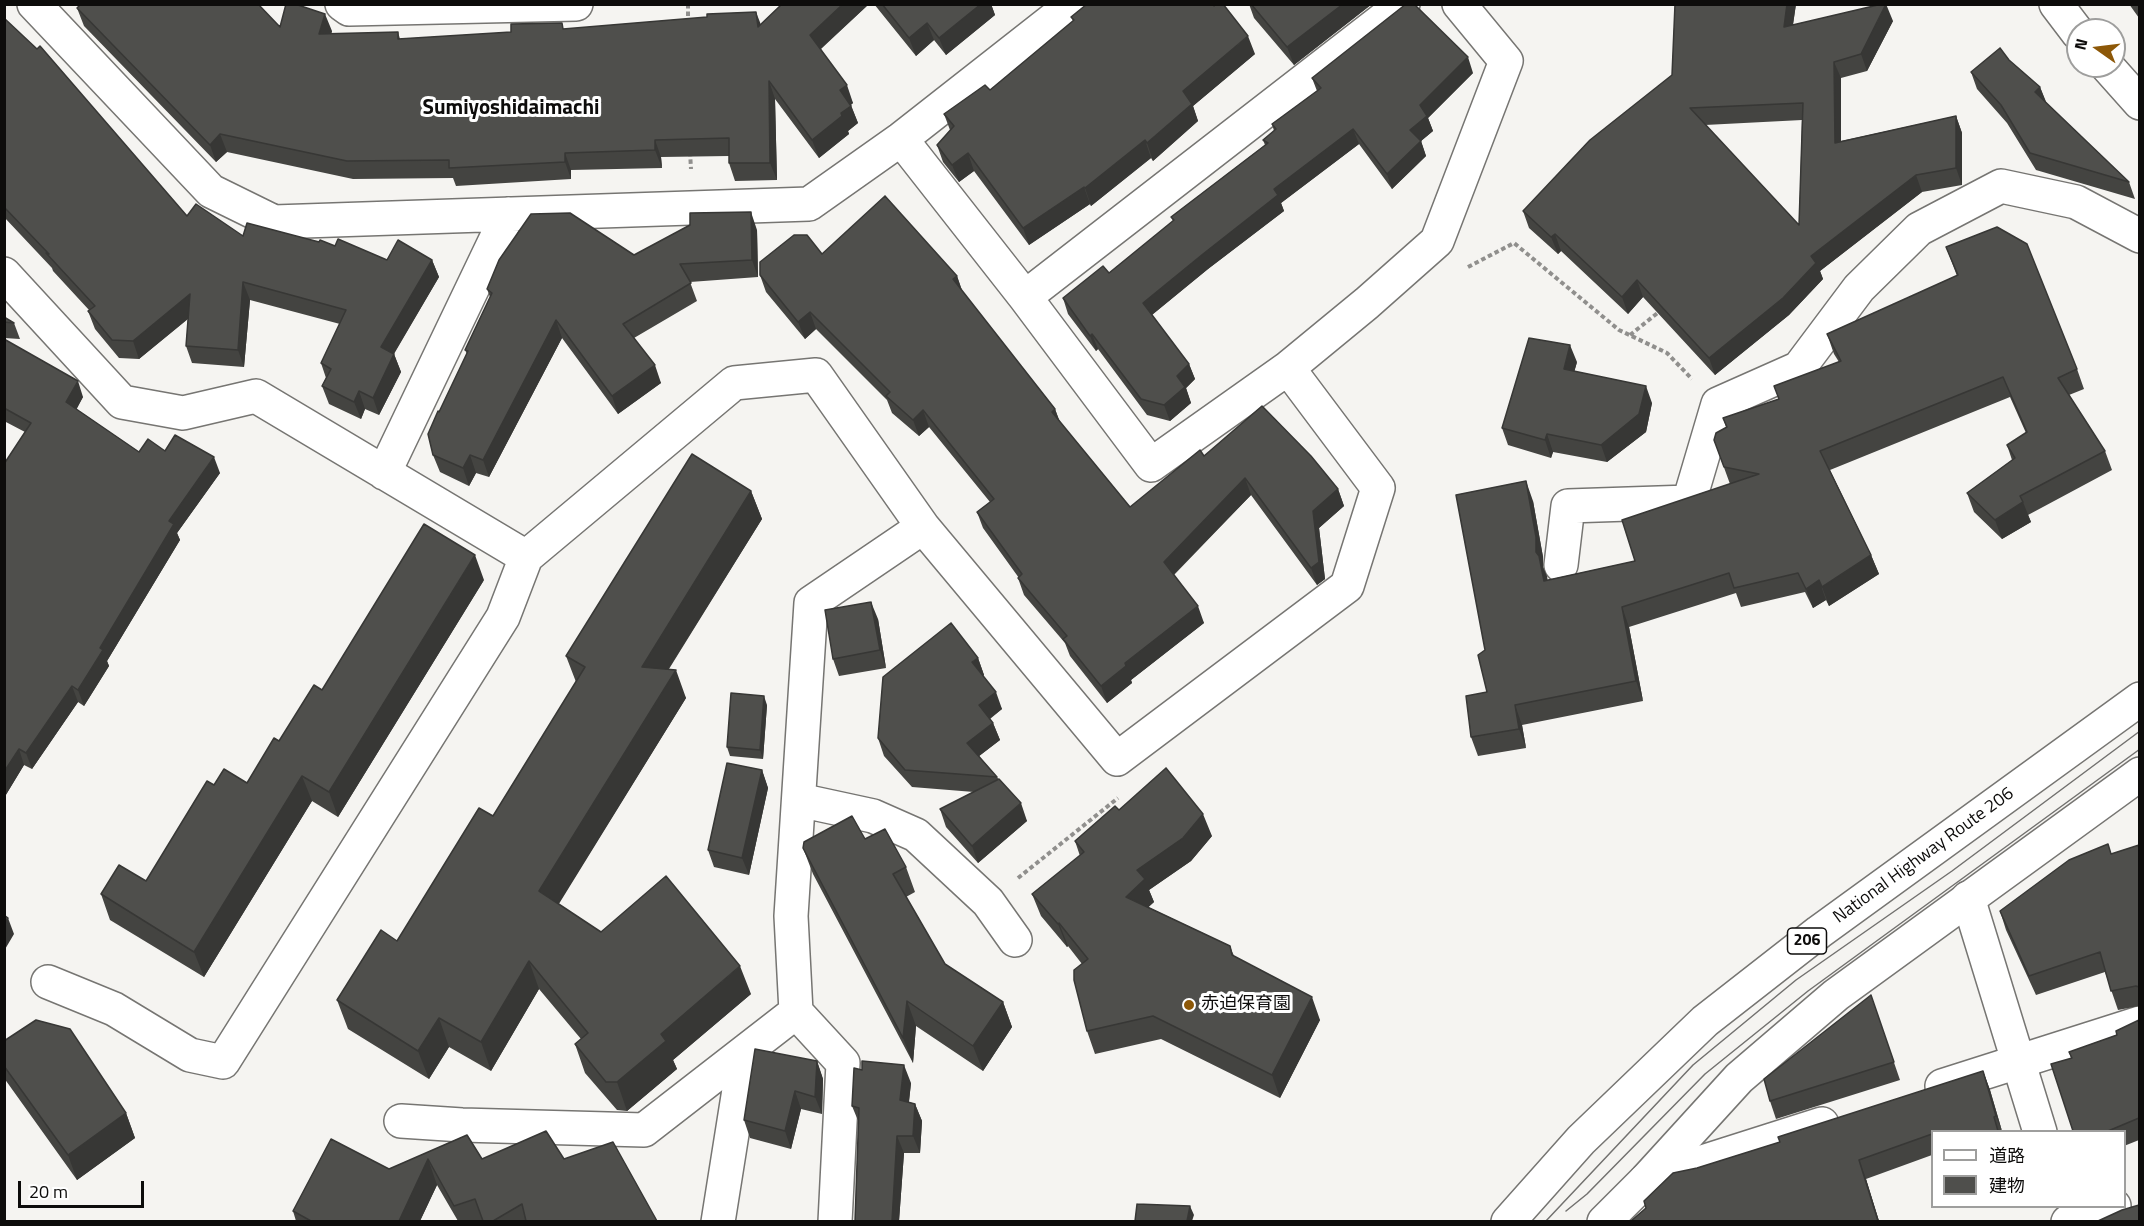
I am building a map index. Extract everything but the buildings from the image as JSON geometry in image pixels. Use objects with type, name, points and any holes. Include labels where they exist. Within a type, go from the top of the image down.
[{"type":"main road","points":[[34,4],[211,190],[274,222],[809,204],[901,139],[1073,4]]},
{"type":"main road","points":[[342,4],[349,9],[576,4]]},
{"type":"main road","points":[[1025,297],[1403,4]]},
{"type":"main road","points":[[901,139],[1025,297],[1151,465],[1288,368],[1437,241],[1506,61],[1459,4]]},
{"type":"main road","points":[[2056,4],[2067,18]]},
{"type":"main road","points":[[2117,78],[2139,103]]},
{"type":"main road","points":[[1561,565],[1568,506],[1689,502],[1718,404],[1799,368],[1859,288],[1919,229],[2001,186],[2076,202],[2139,236]]},
{"type":"main road","points":[[384,473],[508,214]]},
{"type":"main road","points":[[4,274],[122,402],[183,413],[256,396],[526,557]]},
{"type":"main road","points":[[48,982],[114,1009],[190,1054],[224,1062],[503,617],[526,557],[734,383],[816,375],[923,527],[1117,759],[1347,586],[1378,488],[1288,368]]},
{"type":"main road","points":[[835,1221],[843,1064],[796,1012],[791,916],[812,603],[923,527]]},
{"type":"main road","name":"National Highway Route 206","points":[[1508,1221],[1581,1140],[1705,1022],[1819,932],[2139,699]]},
{"type":"main road","points":[[1604,1221],[1646,1180],[1739,1078],[1836,995],[2139,774]]},
{"type":"main road","points":[[799,800],[873,816],[916,835],[988,902],[1015,940]]},
{"type":"main road","points":[[1968,898],[2040,1130]]},
{"type":"main road","points":[[401,1121],[644,1130],[796,1012]]},
{"type":"main road","points":[[1916,1094],[2139,1023]]},
{"type":"main road","points":[[718,1221],[745,1052]]},
{"type":"main road","points":[[1646,1180],[1849,1116]]},
{"type":"main road","points":[[2068,1221],[2108,1208]]},
{"type":"path","points":[[688,4],[688,28]]},
{"type":"path","points":[[690,148],[691,208]]},
{"type":"path","points":[[1458,272],[1514,243],[1619,330],[1667,353],[1718,404]]},
{"type":"path","points":[[1630,335],[1664,308]]},
{"type":"path","points":[[988,902],[1122,795]]},
{"type":"tram line","points":[[1545,1222],[1693,1065],[1796,980],[1952,871],[2140,731]]},
{"type":"tram line","points":[[1566,1211],[1587,1194],[1705,1074],[1808,991],[2140,749]]},
{"type":"place","name":"赤迫保育園","points":[[1189,1005]]},
{"type":"district","name":"Sumiyoshidaimachi","points":[[511,109]]}]
